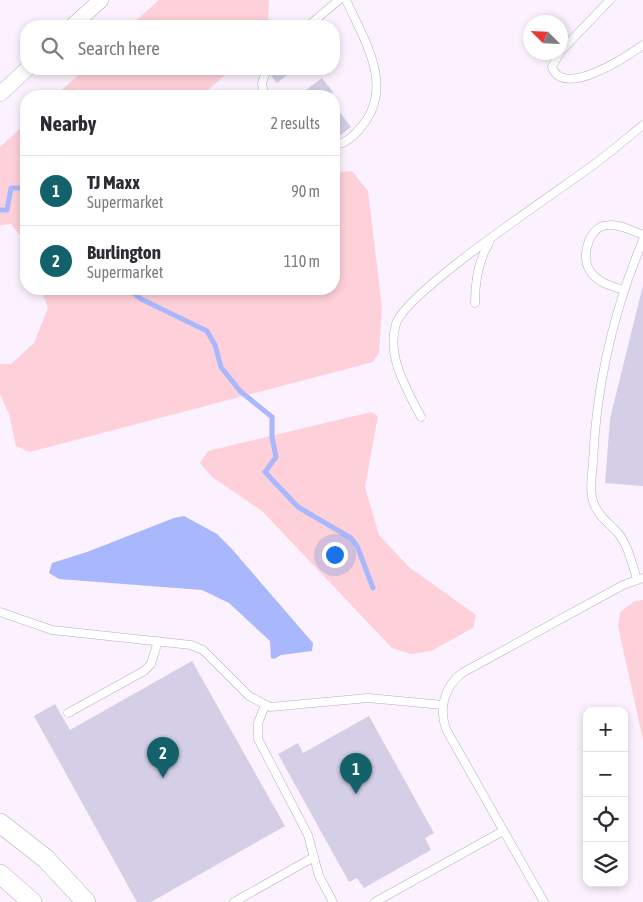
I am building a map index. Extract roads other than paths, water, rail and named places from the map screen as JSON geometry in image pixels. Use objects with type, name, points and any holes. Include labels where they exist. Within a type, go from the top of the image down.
[{"type":"street","points":[[79,20],[101,0]]},
{"type":"street","points":[[1,89],[20,74]]},
{"type":"street","points":[[0,823],[46,859],[86,902]]},
{"type":"street","points":[[0,874],[32,902]]},
{"type":"lane","points":[[315,20],[339,0]]},
{"type":"lane","points":[[340,143],[346,141],[361,128],[374,106],[378,90],[376,70],[371,54],[346,0]]},
{"type":"lane","points":[[568,44],[610,0]]},
{"type":"lane","points":[[556,60],[552,67],[554,73],[561,79],[571,80],[584,77],[624,58],[643,45]]},
{"type":"lane","points":[[263,90],[262,83],[265,75]]},
{"type":"lane","points":[[421,417],[407,390],[395,354],[394,333],[396,323],[401,314],[411,302],[492,238],[596,163],[643,125]]},
{"type":"lane","points":[[624,290],[604,284],[591,272],[585,257],[587,247],[596,230],[603,226],[620,227],[643,235]]},
{"type":"lane","points":[[474,303],[475,283],[480,265],[492,238]]},
{"type":"lane","points":[[544,902],[448,731],[443,717],[443,705],[448,688],[462,672],[640,578],[624,541],[596,510],[592,496],[595,414],[624,290],[643,240]]},
{"type":"lane","points":[[0,612],[52,630],[191,645],[203,650],[249,696],[265,705],[274,707],[368,698],[443,705]]},
{"type":"lane","points":[[68,713],[144,671],[151,664],[158,641]]},
{"type":"lane","points":[[265,705],[258,723],[258,739],[308,834],[320,876],[334,902]]},
{"type":"lane","points":[[374,902],[503,831]]},
{"type":"lane","points":[[234,902],[314,857]]},
{"type":"water","points":[[184,516],[217,534],[231,548],[313,643],[312,651],[271,658],[270,641],[229,603],[202,590],[59,579],[49,573],[52,563]]},
{"type":"waterway","points":[[0,210],[7,210],[11,188],[20,188]]},
{"type":"waterway","points":[[136,295],[207,331],[215,345],[221,367],[240,391],[272,417],[272,437],[276,457],[265,472],[298,507],[351,538],[357,546],[373,588]]},
{"type":"place","name":"Burlington","points":[[163,778]]},
{"type":"place","name":"TJ Maxx","points":[[356,794]]}]
